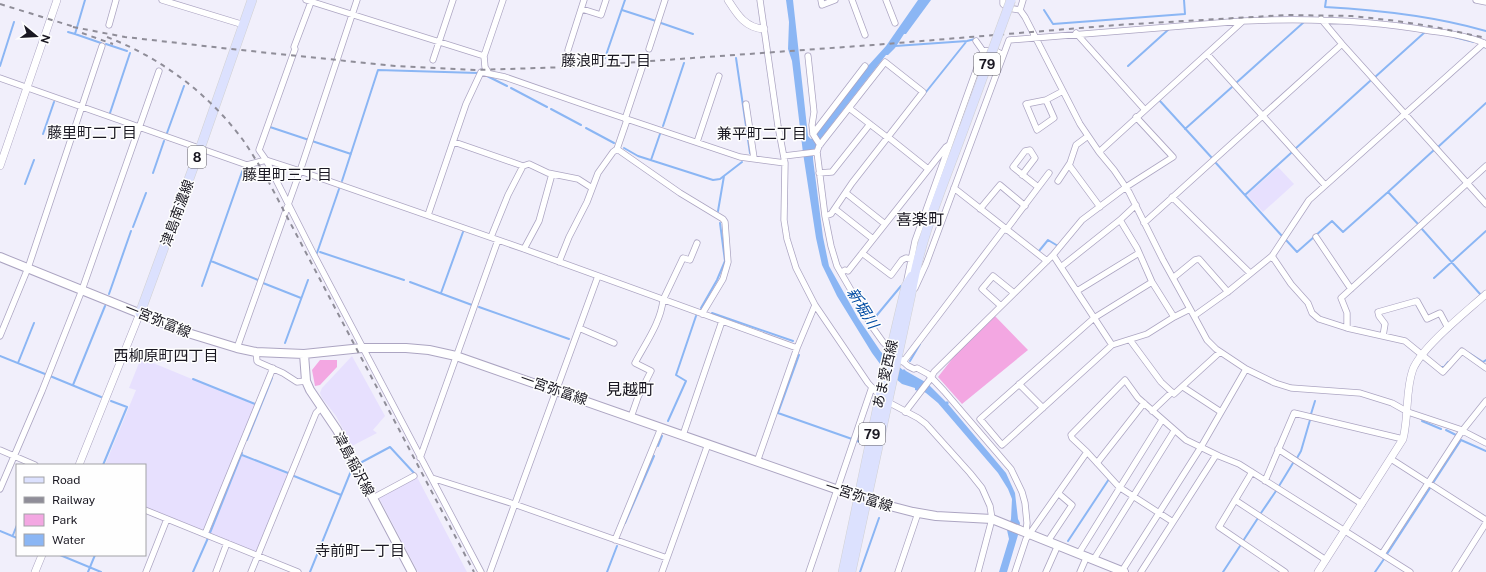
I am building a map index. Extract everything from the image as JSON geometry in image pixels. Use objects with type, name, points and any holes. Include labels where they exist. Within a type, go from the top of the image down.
[{"type":"main road","name":"津島南濃線","points":[[140,313],[200,149],[252,0]]},
{"type":"main road","name":"あま愛西線","points":[[843,572],[885,372],[896,356],[911,294],[914,272],[925,233],[1011,0]]},
{"type":"main road","name":"一宮弥富線","points":[[0,257],[188,333],[236,348],[256,352],[304,354],[362,348],[406,348],[429,350],[456,356],[867,500],[918,513],[936,516],[992,519],[1008,524],[1119,571]]},
{"type":"main road","name":"あま愛西線","points":[[851,572],[888,402],[906,286],[914,272]]},
{"type":"main road","name":"津島稲沢線","points":[[304,354],[306,381],[310,390],[337,430],[412,572]]},
{"type":"street","points":[[0,166],[57,0]]},
{"type":"street","points":[[109,25],[116,0]]},
{"type":"street","points":[[162,0],[244,25]]},
{"type":"street","points":[[236,348],[300,171],[357,0]]},
{"type":"street","points":[[433,60],[453,0]]},
{"type":"street","points":[[488,72],[485,67],[484,56],[503,0]]},
{"type":"street","points":[[568,50],[584,0]]},
{"type":"street","points":[[582,9],[601,15],[606,0]]},
{"type":"street","points":[[649,49],[665,0]]},
{"type":"street","points":[[728,0],[739,17],[746,23],[756,28],[764,29]]},
{"type":"street","points":[[760,0],[778,126],[785,162],[784,220],[787,239],[796,268],[815,305],[872,388],[880,396]]},
{"type":"street","points":[[821,0],[822,5],[835,0]]},
{"type":"street","points":[[852,0],[865,35]]},
{"type":"street","points":[[886,0],[895,23]]},
{"type":"street","points":[[1003,0],[1003,4],[1008,8],[1020,10]]},
{"type":"street","points":[[1023,0],[1020,10],[1063,91],[1098,152],[1114,170],[1126,187],[1207,340],[1220,352],[1246,369],[1275,383],[1291,388],[1360,393],[1392,403],[1408,412],[1462,431],[1486,443]]},
{"type":"street","points":[[1476,0],[1486,2]]},
{"type":"street","points":[[481,572],[362,348],[266,160],[259,150],[295,49],[294,47],[308,1],[484,56]]},
{"type":"street","points":[[1321,19],[1404,114],[1486,204]]},
{"type":"street","points":[[911,294],[926,264],[1009,40],[1076,33],[1243,21],[1321,19],[1422,29],[1445,33],[1485,44]]},
{"type":"street","points":[[1098,152],[1243,21]]},
{"type":"street","points":[[1076,33],[1145,110]]},
{"type":"street","points":[[976,41],[983,51]]},
{"type":"street","points":[[1144,223],[1342,44]]},
{"type":"street","points":[[1194,316],[1228,292],[1272,256],[1308,200],[1485,44]]},
{"type":"street","points":[[0,336],[28,268],[102,46]]},
{"type":"street","points":[[983,51],[994,50],[1003,55]]},
{"type":"street","points":[[906,286],[915,241],[983,51]]},
{"type":"street","points":[[1207,54],[1325,185]]},
{"type":"street","points":[[808,56],[814,112],[812,125],[813,134],[820,144]]},
{"type":"street","points":[[825,216],[831,214],[835,209],[923,92],[885,62],[820,144],[816,153],[825,216],[831,246],[837,266],[873,328],[883,342],[896,356],[914,369],[917,368],[928,374],[956,404],[1011,469],[1022,492],[1025,503],[1027,523],[1026,539],[1015,572]]},
{"type":"street","points":[[560,262],[569,237],[587,202],[598,173],[613,152],[617,149],[644,65]]},
{"type":"street","points":[[813,134],[865,66]]},
{"type":"street","points":[[0,489],[42,391],[82,290],[159,71]]},
{"type":"street","points":[[428,215],[466,104],[481,72],[488,72],[740,157],[785,162]]},
{"type":"street","points":[[697,142],[718,76]]},
{"type":"street","points":[[0,78],[247,165],[266,160],[300,171],[491,237],[797,348]]},
{"type":"street","points":[[971,87],[989,93]]},
{"type":"street","points":[[1046,100],[1054,118],[1037,130],[1026,104],[1046,100],[1063,91]]},
{"type":"street","points":[[746,104],[754,158]]},
{"type":"street","points":[[849,108],[938,176]]},
{"type":"street","points":[[905,412],[932,378],[934,372],[1053,255],[1082,220],[1126,187],[1173,157],[1136,117]]},
{"type":"street","points":[[819,173],[832,172],[870,124]]},
{"type":"street","points":[[1058,182],[1069,165],[1076,145],[1088,136]]},
{"type":"street","points":[[454,142],[523,166],[529,164],[552,174],[578,179],[592,188]]},
{"type":"street","points":[[841,273],[846,270],[848,271],[946,147],[950,145]]},
{"type":"street","points":[[617,149],[725,222],[728,262],[722,279],[702,314]]},
{"type":"street","points":[[784,156],[816,153]]},
{"type":"street","points":[[1069,165],[1100,207]]},
{"type":"street","points":[[491,237],[508,195],[523,166]]},
{"type":"street","points":[[1347,328],[1348,313],[1341,298],[1486,166]]},
{"type":"street","points":[[896,356],[927,330],[1005,229],[1025,206],[1028,199],[1049,173]]},
{"type":"street","points":[[524,249],[539,221],[552,174]]},
{"type":"street","points":[[1022,175],[1038,187]]},
{"type":"street","points":[[980,209],[1000,185],[1025,206]]},
{"type":"street","points":[[954,188],[1047,261]]},
{"type":"street","points":[[846,193],[885,224]]},
{"type":"street","points":[[1172,197],[1250,273]]},
{"type":"street","points":[[1061,267],[1120,220],[1136,205]]},
{"type":"street","points":[[835,209],[873,238]]},
{"type":"street","points":[[1120,220],[1139,254],[1152,282],[1174,317]]},
{"type":"street","points":[[1316,237],[1351,289]]},
{"type":"street","points":[[420,458],[498,240]]},
{"type":"street","points":[[631,417],[638,397],[651,371],[635,363],[656,322],[663,300],[683,258],[690,260],[697,243]]},
{"type":"street","points":[[862,253],[890,275],[902,260],[906,258],[911,259]]},
{"type":"street","points":[[1077,291],[1139,254]]},
{"type":"street","points":[[1053,255],[1112,345]]},
{"type":"street","points":[[1272,256],[1291,284],[1308,303],[1312,312],[1319,319],[1347,328],[1405,341],[1443,372],[1462,351],[1486,368]]},
{"type":"street","points":[[1173,278],[1195,260],[1199,259],[1228,292]]},
{"type":"street","points":[[490,572],[514,504],[540,439],[556,390],[598,276]]},
{"type":"street","points":[[1000,306],[982,289],[993,276],[1014,293]]},
{"type":"street","points":[[1152,282],[1094,318],[980,419],[1002,445],[1112,345],[1147,334],[1190,309]]},
{"type":"street","points":[[1318,572],[1403,439],[1408,412],[1410,383],[1414,369],[1421,355],[1448,328],[1486,294]]},
{"type":"street","points":[[1382,336],[1385,324],[1378,312],[1417,301],[1427,319],[1440,313],[1448,328]]},
{"type":"street","points":[[757,462],[797,348],[815,305]]},
{"type":"street","points":[[79,464],[140,313]]},
{"type":"street","points":[[683,435],[722,321]]},
{"type":"street","points":[[579,328],[614,343]]},
{"type":"street","points":[[1130,340],[1161,382],[1172,392]]},
{"type":"street","points":[[256,352],[256,361],[273,368],[297,382],[306,381]]},
{"type":"street","points":[[1152,411],[1172,392],[1174,394],[1220,352]]},
{"type":"street","points":[[205,534],[273,368]]},
{"type":"street","points":[[1119,571],[1201,448],[1246,369]]},
{"type":"street","points":[[1173,522],[1120,487],[1072,438],[1072,435],[1125,380],[1152,411],[1186,440],[1216,455],[1239,464],[1410,572]]},
{"type":"street","points":[[1019,384],[1043,408]]},
{"type":"street","points":[[1183,386],[1221,412]]},
{"type":"street","points":[[809,572],[872,388]]},
{"type":"street","points":[[1382,554],[1462,431],[1484,408],[1486,401]]},
{"type":"street","points":[[888,402],[926,424],[970,473],[986,497],[990,506],[992,519],[978,572]]},
{"type":"street","points":[[1097,463],[1144,403]]},
{"type":"street","points":[[251,572],[316,413],[322,407]]},
{"type":"street","points":[[1265,481],[1294,413],[1403,439]]},
{"type":"street","points":[[1080,572],[1086,556],[1120,487],[1162,420]]},
{"type":"street","points":[[615,540],[661,428]]},
{"type":"street","points":[[1086,556],[1133,496],[1174,430]]},
{"type":"street","points":[[662,572],[708,444]]},
{"type":"street","points":[[1278,449],[1362,504]]},
{"type":"street","points":[[0,450],[33,464]]},
{"type":"street","points":[[1026,532],[1058,493],[1086,452]]},
{"type":"street","points":[[1141,572],[1216,455]]},
{"type":"street","points":[[1391,459],[1486,521],[1455,572]]},
{"type":"street","points":[[1252,472],[1219,527],[1285,572]]},
{"type":"street","points":[[373,498],[414,476]]},
{"type":"street","points":[[432,478],[514,504],[667,558]]},
{"type":"street","points":[[1048,541],[1072,504],[1058,493]]},
{"type":"street","points":[[1236,500],[1326,560]]},
{"type":"street","points":[[146,510],[298,572]]},
{"type":"street","points":[[898,572],[918,513]]},
{"type":"street","points":[[146,572],[167,519]]},
{"type":"street","points":[[216,572],[227,543]]},
{"type":"street","points":[[1046,572],[1058,544]]},
{"type":"street","points":[[35,572],[42,556]]},
{"type":"shaded area","points":[[1278,167],[1294,184],[1263,212],[1247,195]]},
{"type":"shaded area","points":[[352,356],[385,416],[373,430],[377,433],[352,446],[336,416],[322,398],[320,393],[322,388]]},
{"type":"shaded area","points":[[141,358],[255,405],[236,453],[290,475],[259,551],[256,552],[146,507],[146,464],[105,464],[136,390],[129,388]]},
{"type":"shaded area","points":[[417,477],[467,572],[418,572],[378,496]]},
{"type":"green space","points":[[993,314],[1028,350],[962,404],[938,377],[959,350]]},
{"type":"green space","points":[[320,360],[337,360],[337,367],[320,385],[315,386],[312,370]]},
{"type":"water","points":[[786,0],[793,0],[808,136],[811,139],[867,67],[886,46],[918,0],[931,0],[895,48],[888,55],[886,55],[818,142],[813,152],[823,237],[829,266],[858,318],[881,352],[903,370],[904,369],[927,383],[946,402],[947,401],[1006,473],[1015,493],[1018,519],[1020,523],[1007,572],[999,572],[1009,539],[1007,530],[1011,519],[1012,499],[1008,489],[998,473],[938,403],[919,389],[918,391],[915,390],[915,388],[902,384],[883,368],[837,296],[822,265],[816,238],[803,153],[792,61],[788,49],[789,22]]},
{"type":"waterway","points":[[68,32],[75,34],[85,0]]},
{"type":"waterway","points":[[605,58],[625,0]]},
{"type":"waterway","points":[[1044,10],[1053,24],[1185,14],[1184,0]]},
{"type":"waterway","points":[[1326,0],[1325,7],[1407,14],[1447,21],[1486,31]]},
{"type":"waterway","points":[[622,10],[656,21]]},
{"type":"waterway","points":[[0,66],[14,22]]},
{"type":"waterway","points":[[1236,83],[1304,22]]},
{"type":"waterway","points":[[661,23],[693,34]]},
{"type":"waterway","points":[[1128,66],[1169,29]]},
{"type":"waterway","points":[[1374,78],[1425,32]]},
{"type":"waterway","points":[[75,34],[101,43]]},
{"type":"waterway","points":[[1454,37],[1474,42]]},
{"type":"waterway","points":[[895,46],[967,41],[975,39]]},
{"type":"waterway","points":[[926,92],[966,42]]},
{"type":"waterway","points":[[106,44],[127,51]]},
{"type":"waterway","points":[[110,113],[130,53]]},
{"type":"waterway","points":[[736,58],[750,153]]},
{"type":"waterway","points":[[663,126],[684,63]]},
{"type":"waterway","points":[[342,181],[378,70],[478,73]]},
{"type":"waterway","points":[[487,76],[507,86]]},
{"type":"waterway","points":[[1295,149],[1370,81]]},
{"type":"waterway","points":[[167,133],[184,86]]},
{"type":"waterway","points":[[1185,129],[1232,87]]},
{"type":"waterway","points":[[511,88],[547,107]]},
{"type":"waterway","points":[[1160,101],[1212,158]]},
{"type":"waterway","points":[[43,134],[54,102]]},
{"type":"waterway","points":[[1438,147],[1486,103]]},
{"type":"waterway","points":[[551,109],[581,125]]},
{"type":"waterway","points":[[270,127],[309,140]]},
{"type":"waterway","points":[[586,128],[614,143]]},
{"type":"waterway","points":[[651,160],[660,134]]},
{"type":"waterway","points":[[153,173],[164,141]]},
{"type":"waterway","points":[[312,141],[351,154]]},
{"type":"waterway","points":[[624,148],[638,156],[713,180],[720,179],[742,162]]},
{"type":"waterway","points":[[1388,192],[1434,150]]},
{"type":"waterway","points":[[1245,195],[1291,153]]},
{"type":"waterway","points":[[25,184],[34,160]]},
{"type":"waterway","points":[[1215,162],[1282,236]]},
{"type":"waterway","points":[[202,286],[243,169]]},
{"type":"waterway","points":[[718,211],[724,176]]},
{"type":"waterway","points":[[317,253],[339,189]]},
{"type":"waterway","points":[[1286,240],[1297,252],[1332,221],[1343,232],[1388,192],[1418,224]]},
{"type":"waterway","points":[[133,227],[146,193]]},
{"type":"waterway","points":[[701,308],[717,280],[725,261],[720,223]]},
{"type":"waterway","points":[[1422,229],[1480,294]]},
{"type":"waterway","points":[[109,294],[131,231]]},
{"type":"waterway","points":[[1434,278],[1486,231]]},
{"type":"waterway","points":[[441,293],[463,232]]},
{"type":"waterway","points":[[1039,251],[1048,240],[1058,246]]},
{"type":"waterway","points":[[320,252],[404,280]]},
{"type":"waterway","points":[[211,261],[258,280]]},
{"type":"waterway","points":[[285,343],[308,280]]},
{"type":"waterway","points":[[410,282],[472,305]]},
{"type":"waterway","points":[[263,283],[301,298]]},
{"type":"waterway","name":"新堀川","points":[[872,321],[901,286]]},
{"type":"waterway","points":[[73,385],[105,306]]},
{"type":"waterway","points":[[479,307],[569,339]]},
{"type":"waterway","points":[[712,313],[793,341]]},
{"type":"waterway","points":[[668,421],[686,381],[676,375],[696,316]]},
{"type":"waterway","points":[[18,363],[34,323]]},
{"type":"waterway","points":[[910,361],[920,344]]},
{"type":"waterway","points":[[1469,353],[1483,362],[1486,360]]},
{"type":"waterway","points":[[799,355],[778,413],[852,439]]},
{"type":"waterway","points":[[0,356],[45,374]]},
{"type":"waterway","points":[[1441,367],[1444,367],[1448,362]]},
{"type":"waterway","points":[[50,376],[101,397]]},
{"type":"waterway","points":[[247,440],[272,378]]},
{"type":"waterway","points":[[193,379],[255,404]]},
{"type":"waterway","points":[[103,464],[127,407],[111,401]]},
{"type":"waterway","points":[[1311,414],[1315,401]]},
{"type":"waterway","points":[[1297,458],[1301,451],[1310,420]]},
{"type":"waterway","points":[[1422,421],[1441,429]]},
{"type":"waterway","points":[[1446,430],[1456,435]]},
{"type":"waterway","points":[[658,446],[662,436]]},
{"type":"waterway","points":[[1433,483],[1461,440],[1486,451]]},
{"type":"waterway","points":[[857,441],[863,443]]},
{"type":"waterway","points":[[362,462],[390,447],[414,473]]},
{"type":"waterway","points":[[210,533],[242,453]]},
{"type":"waterway","points":[[242,455],[288,473]]},
{"type":"waterway","points":[[625,523],[654,456]]},
{"type":"waterway","points":[[1279,486],[1293,463]]},
{"type":"waterway","points":[[310,572],[351,471]]},
{"type":"waterway","points":[[294,476],[341,495]]},
{"type":"waterway","points":[[1068,541],[1109,479]]},
{"type":"waterway","points":[[1387,554],[1430,488]]},
{"type":"waterway","points":[[1261,513],[1276,491]]},
{"type":"waterway","points":[[860,572],[879,518]]},
{"type":"waterway","points":[[1243,541],[1258,518]]},
{"type":"waterway","points":[[13,535],[16,528]]},
{"type":"waterway","points":[[0,531],[16,538]]},
{"type":"waterway","points":[[193,572],[208,538]]},
{"type":"waterway","points":[[607,572],[617,546]]},
{"type":"waterway","points":[[1223,572],[1240,546]]},
{"type":"waterway","points":[[62,556],[101,572]]},
{"type":"waterway","points":[[88,572],[95,556]]},
{"type":"waterway","points":[[1375,572],[1384,559]]},
{"type":"railway","points":[[0,4],[78,28]]},
{"type":"railway","points":[[73,27],[125,37],[231,49],[395,66],[476,70],[568,67],[873,45],[1117,25],[1286,15],[1352,16],[1397,21],[1435,27],[1486,38]]},
{"type":"railway","points":[[82,33],[113,44]]},
{"type":"railway","points":[[107,37],[146,55],[165,66],[199,92],[215,107],[243,140],[264,173],[474,572]]},
{"type":"district","name":"藤浪町五丁目","points":[[606,60]]},
{"type":"district","name":"藤里町二丁目","points":[[92,132]]},
{"type":"district","name":"兼平町二丁目","points":[[762,133]]},
{"type":"district","name":"藤里町三丁目","points":[[287,174]]},
{"type":"district","name":"喜楽町","points":[[920,219]]},
{"type":"district","name":"西柳原町四丁目","points":[[166,355]]},
{"type":"district","name":"見越町","points":[[630,389]]},
{"type":"district","name":"寺前町一丁目","points":[[360,550]]}]
